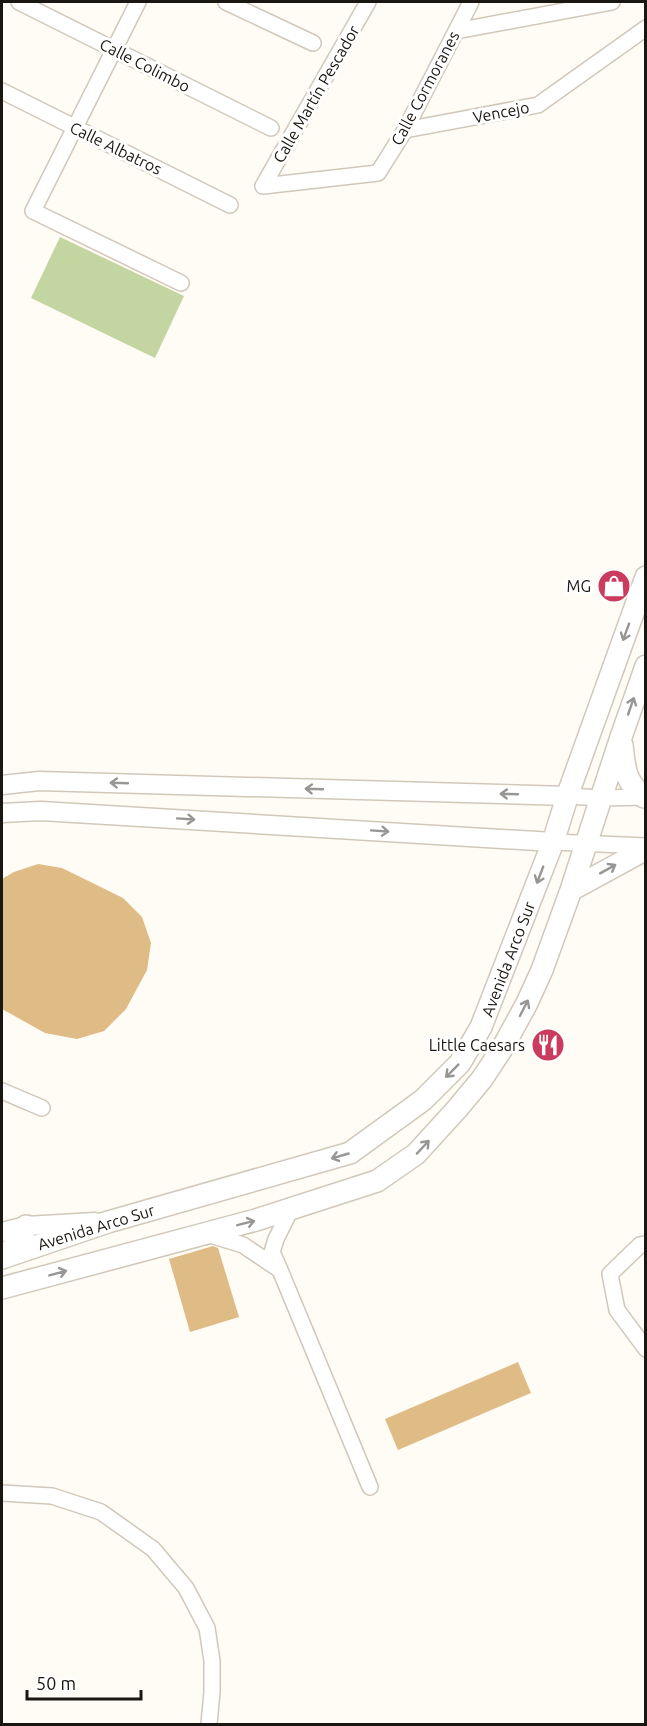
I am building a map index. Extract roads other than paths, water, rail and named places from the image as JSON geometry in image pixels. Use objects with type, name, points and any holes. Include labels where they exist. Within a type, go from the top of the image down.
[{"type":"main road","name":"Avenida Arco Sur","points":[[2,1258],[108,1222],[350,1153],[423,1100],[460,1063],[481,1027],[553,842],[645,577]]},
{"type":"main road","name":"Avenida Arco Sur","points":[[2,1288],[291,1209],[376,1181],[416,1155],[482,1079],[527,1003],[542,970],[571,890],[645,666]]},
{"type":"main road","points":[[621,737],[625,773],[633,788],[645,797]]},
{"type":"main road","points":[[571,890],[645,847]]},
{"type":"main road","points":[[2,1258],[20,1241],[26,1226]]},
{"type":"street","name":"Calle Colimbo","points":[[19,2],[271,128]]},
{"type":"street","points":[[138,2],[33,210],[181,284]]},
{"type":"street","points":[[226,2],[313,43]]},
{"type":"street","name":"Calle Martín Pescador","points":[[368,2],[263,186],[378,172]]},
{"type":"street","name":"Calle Cormoranes","points":[[378,172],[405,130],[471,2]]},
{"type":"street","points":[[456,31],[612,2]]},
{"type":"street","name":"Vencejo","points":[[405,130],[538,105],[645,28]]},
{"type":"street","name":"Calle Albatros","points":[[2,91],[230,205]]},
{"type":"street","points":[[2,785],[39,781],[600,798],[645,797]]},
{"type":"street","points":[[2,813],[41,810],[645,847]]},
{"type":"street","points":[[2,1091],[42,1108]]},
{"type":"street","points":[[291,1209],[272,1252],[370,1487]]},
{"type":"street","points":[[2,1221],[26,1226]]},
{"type":"street","points":[[2,1232],[26,1226],[108,1222]]},
{"type":"street","points":[[204,1233],[243,1245],[280,1270]]},
{"type":"street","points":[[645,1244],[640,1245],[610,1274],[617,1310],[645,1348]]},
{"type":"street","points":[[2,1492],[52,1496],[101,1512],[153,1549],[186,1588],[207,1628],[212,1661],[209,1725]]},
{"type":"place","name":"MG","points":[[614,586]]},
{"type":"place","name":"Little Caesars","points":[[548,1045]]}]
